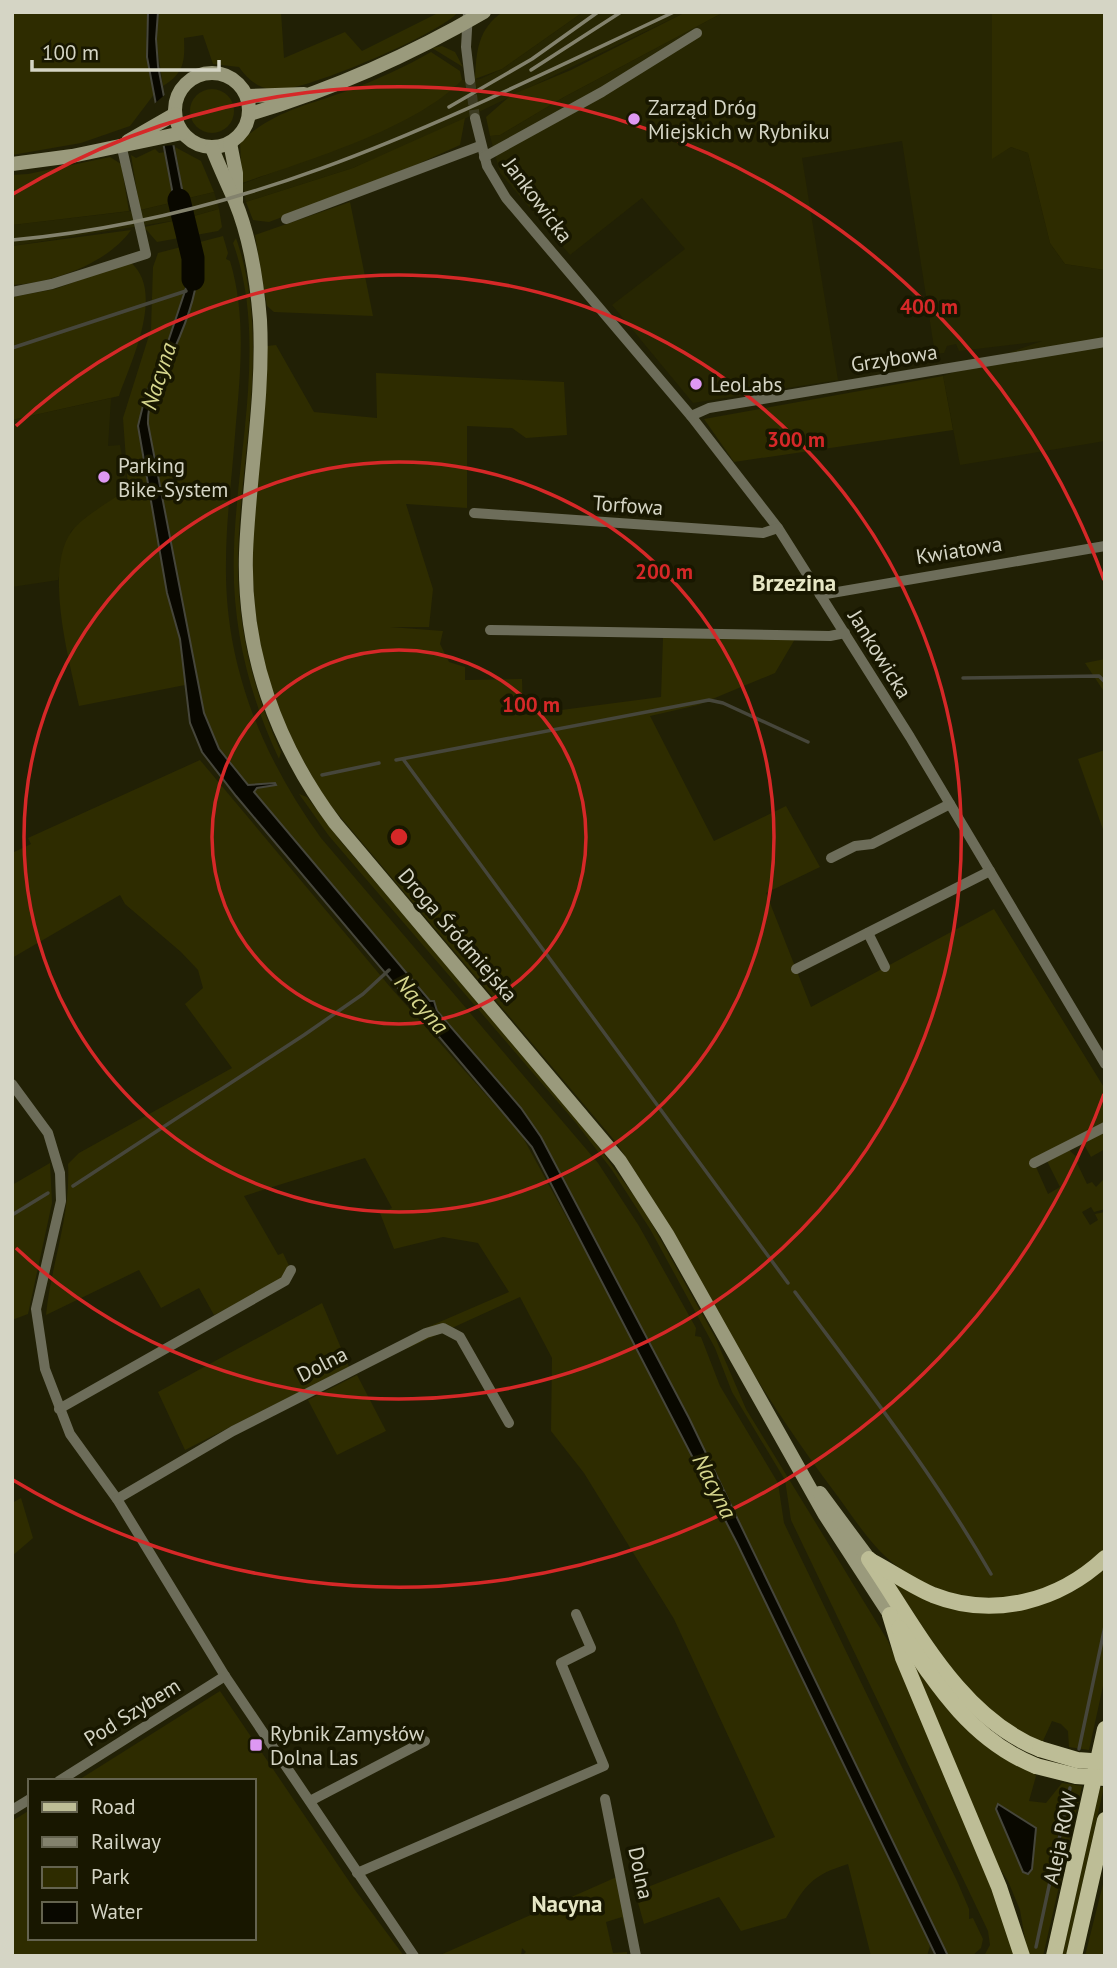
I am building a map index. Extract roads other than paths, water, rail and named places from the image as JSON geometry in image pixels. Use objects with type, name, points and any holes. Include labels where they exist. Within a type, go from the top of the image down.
[{"type":"main road","points":[[250,114],[284,105],[305,94],[389,62],[468,17],[484,12]]},
{"type":"main road","points":[[203,74],[225,75],[238,83],[247,96],[250,114],[243,131],[230,143],[212,148],[192,142],[182,132],[175,114],[182,89],[203,74]]},
{"type":"main road","points":[[247,96],[305,94]]},
{"type":"main road","points":[[12,164],[65,158],[124,143],[145,135],[175,114]]},
{"type":"main road","points":[[145,135],[182,132]]},
{"type":"main road","name":"Droga Śródmiejska","points":[[230,143],[236,173],[236,203]]},
{"type":"main road","name":"Droga Śródmiejska","points":[[212,148],[236,203],[253,268],[260,335],[246,550],[247,607],[257,664],[278,727],[300,771],[335,824],[584,1114],[620,1161],[661,1224],[754,1395],[804,1475],[825,1515],[890,1615]]},
{"type":"main road","name":"Droga Śródmiejska","points":[[804,1475],[834,1509],[869,1559]]},
{"type":"main road","points":[[869,1559],[932,1594],[982,1605],[1005,1605],[1050,1595],[1087,1574],[1105,1558]]},
{"type":"main road","points":[[869,1559],[969,1700],[999,1727],[1040,1749],[1077,1760],[1105,1762]]},
{"type":"main road","points":[[890,1615],[957,1711],[989,1740],[1036,1766],[1076,1776],[1105,1777]]},
{"type":"main road","points":[[890,1615],[903,1658],[999,1887],[1022,1956]]},
{"type":"main road","name":"Aleja ROW","points":[[1054,1956],[1105,1729]]},
{"type":"main road","name":"Aleja ROW","points":[[1074,1956],[1105,1820]]},
{"type":"street","points":[[468,17],[466,47],[470,80]]},
{"type":"street","name":"Jankowicka","points":[[482,152],[603,92],[697,33]]},
{"type":"street","name":"Jankowicka","points":[[475,118],[482,152],[506,198],[691,416],[778,528],[950,804],[1105,1064]]},
{"type":"street","points":[[12,292],[52,284],[146,254],[124,143]]},
{"type":"street","points":[[286,219],[482,152]]},
{"type":"street","name":"Grzybowa","points":[[691,416],[709,408],[1105,342]]},
{"type":"street","name":"Torfowa","points":[[474,513],[763,533],[778,528]]},
{"type":"street","name":"Kwiatowa","points":[[820,595],[1105,546]]},
{"type":"street","points":[[490,630],[830,636],[845,633]]},
{"type":"street","points":[[831,858],[855,846],[872,844],[950,804]]},
{"type":"street","points":[[796,970],[990,871]]},
{"type":"street","points":[[868,933],[886,967]]},
{"type":"street","points":[[12,1084],[48,1133],[60,1173],[61,1201],[36,1309],[45,1369],[59,1409],[71,1434],[117,1499],[225,1676],[414,1956]]},
{"type":"street","points":[[1034,1163],[1105,1127]]},
{"type":"street","points":[[59,1409],[285,1281],[291,1270]]},
{"type":"street","name":"Dolna","points":[[117,1499],[255,1420],[426,1333],[443,1328],[460,1336],[509,1423]]},
{"type":"street","points":[[357,1872],[604,1766],[561,1662],[591,1648],[576,1614]]},
{"type":"street","name":"Pod Szybem","points":[[62,1779],[225,1676]]},
{"type":"street","points":[[310,1801],[425,1741]]},
{"type":"street","name":"Dolna","points":[[605,1798],[636,1956]]},
{"type":"street","points":[[12,1810],[28,1800]]},
{"type":"water","points":[[148,12],[158,12],[158,66],[190,230],[180,232],[147,57]]},
{"type":"water","points":[[196,247],[198,260],[192,301],[153,395],[148,424],[204,713],[219,749],[248,785],[275,783],[276,785],[257,788],[254,792],[430,1001],[434,1001],[437,1011],[521,1108],[541,1137],[689,1418],[948,1956],[936,1956],[737,1543],[532,1147],[236,796],[202,752],[190,723],[180,639],[167,593],[138,426],[146,393],[163,357],[188,282],[186,249]]},
{"type":"water","points":[[998,1804],[1036,1828],[1032,1869],[1028,1874],[1023,1872],[996,1809]]},
{"type":"waterway","name":"Nacyna","points":[[179,200],[193,258],[193,279]]},
{"type":"waterway","points":[[12,348],[186,291]]},
{"type":"waterway","points":[[963,678],[1099,676],[1105,682]]},
{"type":"waterway","points":[[396,760],[709,700],[723,703],[808,742]]},
{"type":"waterway","points":[[403,759],[788,1283]]},
{"type":"waterway","points":[[322,775],[379,763]]},
{"type":"waterway","points":[[73,1186],[304,1035],[363,994],[389,970]]},
{"type":"waterway","points":[[12,1215],[48,1193]]},
{"type":"waterway","points":[[795,1292],[922,1465],[991,1574]]},
{"type":"waterway","points":[[1079,1749],[1105,1626]]},
{"type":"waterway","points":[[1036,1947],[1070,1788]]},
{"type":"tunnel","points":[[470,80],[475,118]]},
{"type":"railway","points":[[449,107],[532,59],[598,12]]},
{"type":"railway","points":[[531,70],[621,12]]},
{"type":"railway","points":[[12,240],[102,228],[189,210],[272,185],[433,124],[674,12]]},
{"type":"place","name":"Zarząd Dróg Miejskich w Rybniku","points":[[634,119]]},
{"type":"place","name":"LeoLabs","points":[[696,384]]},
{"type":"place","name":"Parking Bike-System","points":[[104,477]]},
{"type":"place","name":"Rybnik Zamysłów Dolna Las","points":[[256,1745]]},
{"type":"district","name":"Brzezina","points":[[794,582]]},
{"type":"district","name":"Nacyna","points":[[567,1903]]}]
